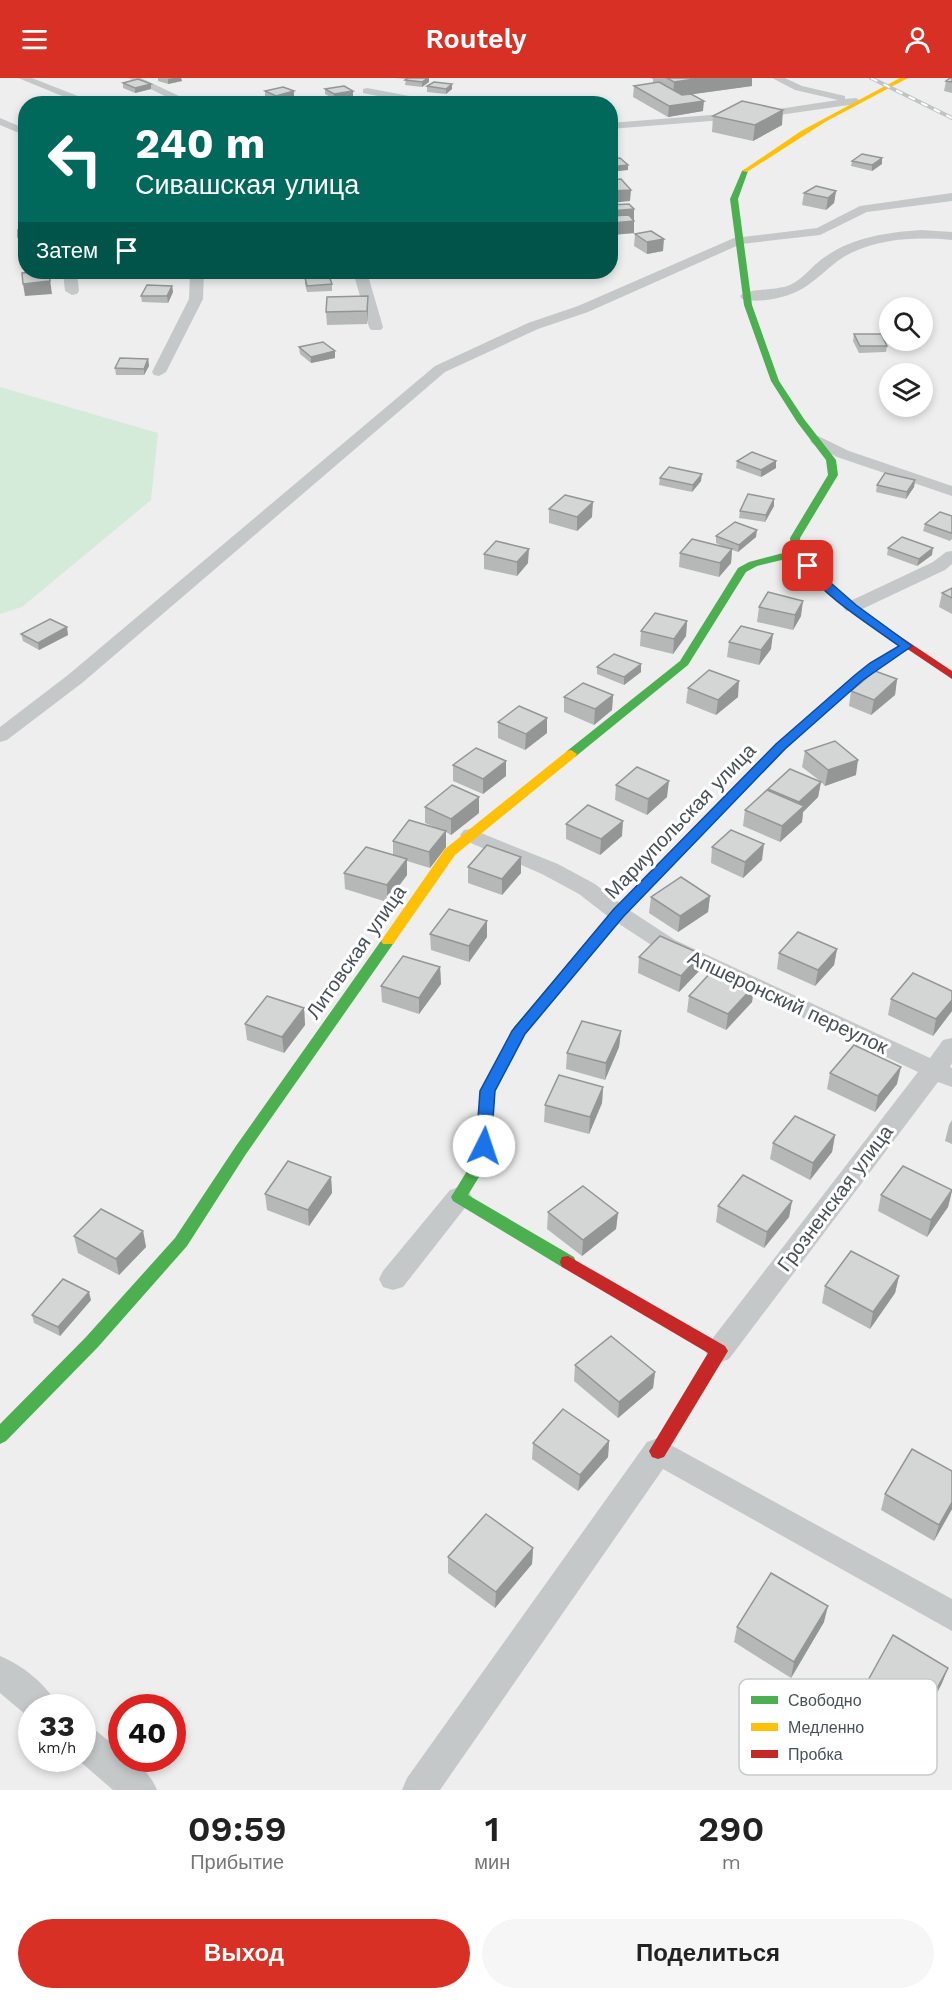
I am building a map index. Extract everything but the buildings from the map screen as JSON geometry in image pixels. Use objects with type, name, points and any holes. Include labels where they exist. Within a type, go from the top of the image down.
[{"type":"street","points":[[23,78],[71,96]]},
{"type":"street","points":[[133,78],[173,96]]},
{"type":"street","points":[[777,78],[824,96],[856,101]]},
{"type":"street","points":[[905,78],[856,101],[785,141],[744,172],[734,199],[748,305],[775,381],[800,420],[831,460],[832,475],[795,538],[796,553],[819,579],[852,607],[952,676]]},
{"type":"street","points":[[367,91],[394,96]]},
{"type":"street","points":[[618,125],[772,113],[856,101]]},
{"type":"street","points":[[0,121],[18,129]]},
{"type":"street","points":[[0,736],[75,679],[440,369],[533,326],[583,309],[738,241],[820,231],[864,209],[952,197]]},
{"type":"street","points":[[747,296],[762,296],[790,290],[809,278],[830,258],[854,246],[882,237],[901,234],[952,236]]},
{"type":"street","points":[[71,279],[72,291]]},
{"type":"street","points":[[159,372],[196,299],[197,279]]},
{"type":"street","points":[[362,279],[376,327]]},
{"type":"street","points":[[818,441],[843,454],[952,491]]},
{"type":"street","name":"Литовская улица","points":[[0,1436],[92,1342],[181,1242],[241,1150],[450,852],[684,663],[742,570],[753,564],[796,553]]},
{"type":"street","points":[[852,607],[939,566],[952,556]]},
{"type":"street","name":"Мариупольская улица","points":[[459,1197],[474,1172],[484,1146],[487,1091],[519,1031],[618,914],[780,747],[874,665],[907,646]]},
{"type":"street","name":"Апшеронский переулок","points":[[471,834],[550,869],[587,889],[618,914],[667,945],[943,1073]]},
{"type":"street","name":"Грозненская улица","points":[[719,1351],[943,1073],[952,1046]]},
{"type":"street","points":[[393,1279],[459,1197],[719,1351],[658,1451],[419,1790]]},
{"type":"street","points":[[658,1451],[952,1616]]},
{"type":"street","points":[[0,1672],[26,1694]]},
{"type":"street","points":[[96,1754],[140,1790]]},
{"type":"green space","points":[[0,387],[158,433],[151,500],[22,607],[0,614]]},
{"type":"railway","points":[[871,78],[952,118]]},
{"type":"traffic: fast","points":[[745,171],[734,199],[748,305],[775,381],[800,420],[831,460],[833,475],[795,538],[796,553],[819,579],[852,607],[886,630]]},
{"type":"traffic: fast","points":[[571,754],[684,663],[742,570],[753,564],[796,553]]},
{"type":"traffic: fast","points":[[568,1262],[459,1197],[474,1172],[484,1146],[487,1091],[519,1031],[618,913],[780,747],[808,722]]},
{"type":"traffic: fast","points":[[0,1436],[92,1342],[181,1242],[241,1150],[388,941]]},
{"type":"traffic: slow","points":[[745,171],[823,120],[905,78]]},
{"type":"traffic: slow","points":[[808,722],[874,665],[907,646]]},
{"type":"traffic: slow","points":[[388,941],[450,852],[571,754]]},
{"type":"traffic: jam","points":[[886,630],[952,676]]},
{"type":"traffic: jam","points":[[568,1262],[719,1351],[658,1451]]},
{"type":"route","points":[[484,1146],[487,1091],[519,1031],[618,914],[780,747],[874,665],[907,646],[852,607],[819,579],[808,566]]}]
